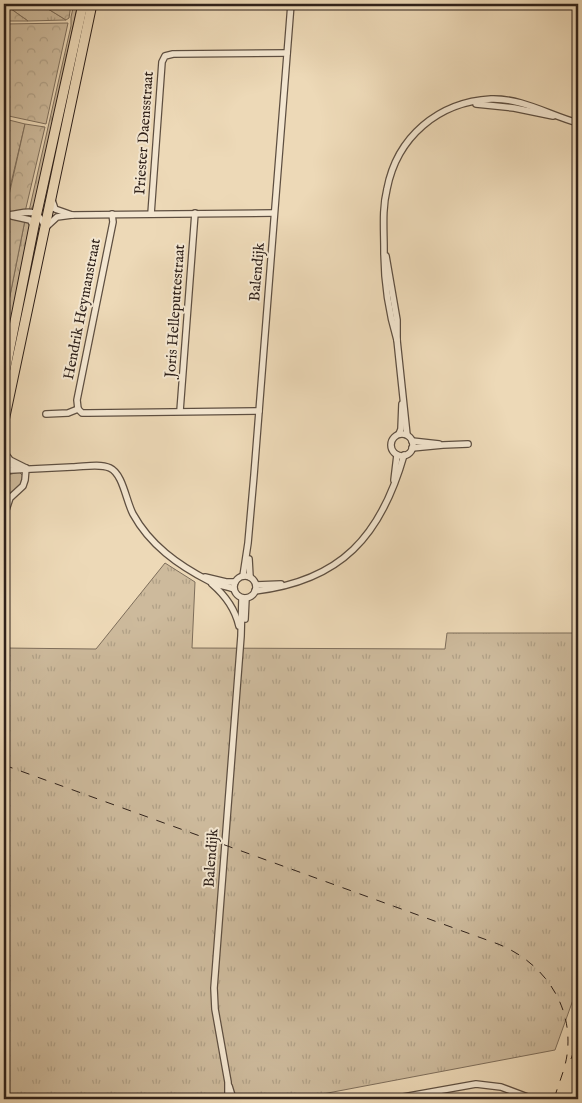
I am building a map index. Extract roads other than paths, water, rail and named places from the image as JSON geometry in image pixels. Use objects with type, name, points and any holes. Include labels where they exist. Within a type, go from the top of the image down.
[{"type":"highway","points":[[4,377],[34,226],[32,213],[39,203],[83,4]]},
{"type":"highway","points":[[4,421],[92,4]]},
{"type":"street","name":"Balendijk","points":[[242,576],[248,543],[291,4]]},
{"type":"street","name":"Priester Daensstraat","points":[[151,214],[162,62],[165,56],[173,54],[287,54]]},
{"type":"street","points":[[407,435],[399,434],[393,438],[391,446],[394,452],[400,455],[410,452],[412,448],[412,441],[407,435],[397,340],[397,320],[390,294],[384,250],[383,212],[387,188],[391,173],[401,151],[416,131],[434,117],[460,105],[472,103],[515,105],[578,124]]},
{"type":"street","points":[[52,194],[55,209],[72,215]]},
{"type":"street","points":[[6,215],[32,213],[41,216],[45,228],[58,217],[72,215],[274,213]]},
{"type":"street","name":"Joris Helleputtestraat","points":[[180,411],[195,213]]},
{"type":"street","name":"Hendrik Heymanstraat","points":[[78,409],[77,400],[113,222],[112,214]]},
{"type":"street","points":[[6,215],[26,218],[34,226]]},
{"type":"street","points":[[399,434],[403,394]]},
{"type":"street","points":[[46,414],[68,413],[78,409],[88,413],[259,411]]},
{"type":"street","points":[[412,441],[443,445]]},
{"type":"street","points":[[412,448],[468,444]]},
{"type":"street","points":[[4,452],[10,460],[26,468]]},
{"type":"street","points":[[256,588],[271,589],[323,572],[353,551],[374,527],[382,513],[393,487],[400,455]]},
{"type":"street","points":[[4,463],[26,468]]},
{"type":"street","points":[[4,473],[26,468],[105,466],[112,470],[119,476],[133,514],[147,535],[170,558],[201,576],[224,596],[236,615],[241,636]]},
{"type":"street","points":[[4,516],[10,498],[23,486],[26,468]]},
{"type":"street","points":[[4,469],[11,470]]},
{"type":"street","name":"Balendijk","points":[[248,543],[250,577]]},
{"type":"street","points":[[201,576],[234,585]]},
{"type":"street","points":[[234,585],[242,576],[250,577],[256,588]]},
{"type":"street","points":[[208,581],[234,585]]},
{"type":"street","points":[[234,585],[237,594],[244,598],[252,596],[256,588]]},
{"type":"street","name":"Balendijk","points":[[233,1099],[228,1082],[215,1009],[214,988],[244,598]]},
{"type":"street","name":"Balendijk","points":[[228,1082],[228,1099]]},
{"type":"street","points":[[392,1099],[476,1084],[492,1085],[533,1099]]},
{"type":"railway","points":[[4,765],[498,944],[514,952],[529,962],[552,988],[566,1019],[567,1055],[554,1099]]},
{"type":"railway","points":[[571,1059],[578,1038]]}]
